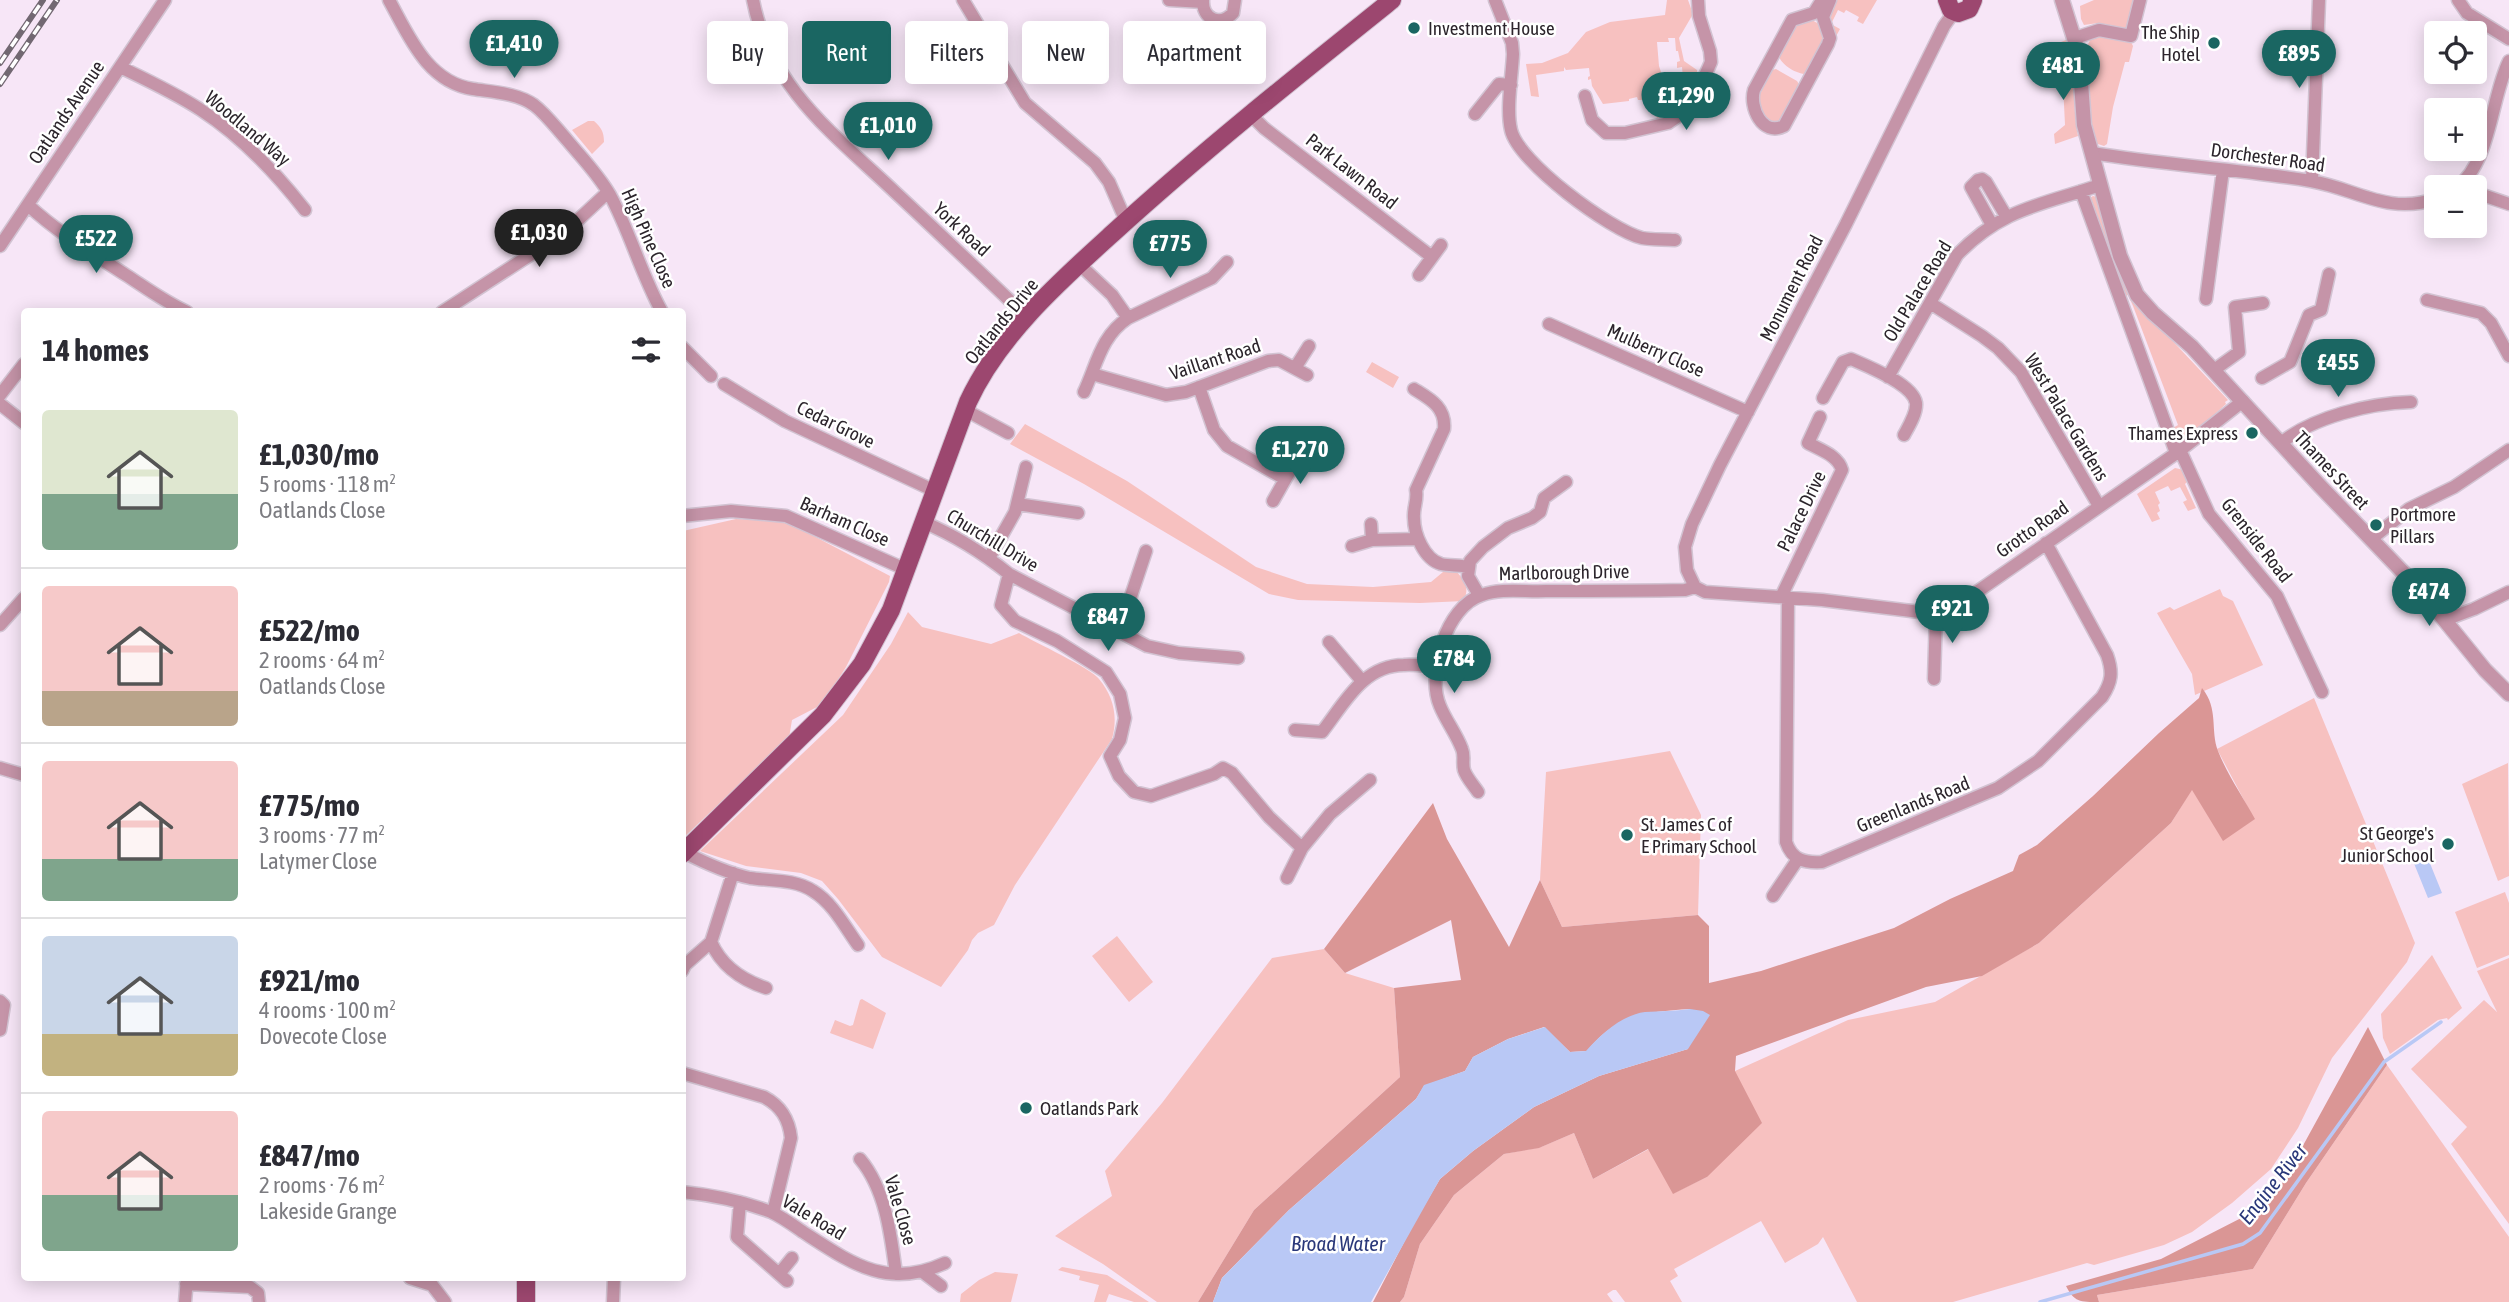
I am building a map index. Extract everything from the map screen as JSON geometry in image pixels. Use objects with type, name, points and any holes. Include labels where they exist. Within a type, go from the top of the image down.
[{"type":"main road","name":"Oatlands Drive","points":[[686,850],[788,752],[838,696],[862,664],[882,630],[907,570],[973,391],[995,358],[1028,318],[1079,264],[1197,157],[1392,0]]},
{"type":"main road","points":[[1950,6],[1966,11],[1973,0]]},
{"type":"main road","points":[[526,1281],[526,1302]]},
{"type":"street","name":"Oatlands Avenue","points":[[0,246],[165,0]]},
{"type":"street","name":"High Pine Close","points":[[389,0],[421,58],[445,80],[469,89],[501,92],[534,105],[596,174],[608,192],[660,308]]},
{"type":"street","name":"York Road","points":[[753,0],[757,22],[771,57],[804,105],[1028,318]]},
{"type":"street","points":[[963,0],[1026,103],[1095,163],[1109,182],[1126,221]]},
{"type":"street","points":[[1169,0],[1203,1],[1205,13],[1219,21],[1230,18],[1235,0]]},
{"type":"street","points":[[1495,0],[1512,43],[1510,128],[1514,142],[1556,185],[1626,231],[1641,237],[1675,240]]},
{"type":"street","points":[[1585,96],[1592,120],[1606,133],[1625,133],[1668,123],[1691,107],[1711,62],[1699,16],[1698,0]]},
{"type":"street","points":[[1822,0],[1814,13],[1792,20],[1754,90],[1751,99],[1753,108],[1759,119],[1769,128],[1778,129],[1784,126],[1828,44],[1830,38],[1824,17],[1830,0]]},
{"type":"street","name":"Thames Street","points":[[2062,0],[2079,54],[2081,103],[2100,185],[2120,256],[2137,295],[2214,370],[2421,591],[2485,670],[2509,694]]},
{"type":"street","points":[[2075,38],[2099,30],[2131,36],[2140,0]]},
{"type":"street","points":[[2312,181],[2319,0]]},
{"type":"street","points":[[2458,0],[2467,13],[2509,39]]},
{"type":"street","name":"Monument Road","points":[[1695,587],[1687,570],[1688,534],[1720,465],[1846,224],[1944,26],[1950,6]]},
{"type":"street","points":[[2469,175],[2483,145],[2509,61]]},
{"type":"street","name":"Woodland Way","points":[[120,67],[202,110],[280,178],[305,210]]},
{"type":"street","points":[[1475,114],[1499,84],[1511,85]]},
{"type":"street","name":"Park Lawn Road","points":[[1250,114],[1264,128],[1432,257]]},
{"type":"street","name":"Dorchester Road","points":[[2092,153],[2312,181],[2388,204],[2408,205],[2424,202]]},
{"type":"street","points":[[2206,299],[2223,170]]},
{"type":"street","points":[[1992,225],[1971,187],[1978,180],[1986,182],[2006,216]]},
{"type":"street","name":"Old Palace Road","points":[[1888,377],[1957,256],[1973,239],[2006,216],[2100,185]]},
{"type":"street","points":[[2081,191],[2178,452]]},
{"type":"street","points":[[448,308],[564,233],[608,192]]},
{"type":"street","points":[[1115,194],[1142,207]]},
{"type":"street","points":[[2487,196],[2509,204]]},
{"type":"street","points":[[28,205],[68,237],[179,308]]},
{"type":"street","points":[[1419,275],[1441,245]]},
{"type":"street","points":[[1084,392],[1101,345],[1115,326],[1212,278],[1227,262]]},
{"type":"street","points":[[1079,264],[1112,295],[1128,318]]},
{"type":"street","points":[[2262,378],[2290,362],[2309,315],[2320,310],[2329,274]]},
{"type":"street","points":[[2427,300],[2475,310],[2485,316],[2509,356]]},
{"type":"street","name":"West Palace Gardens","points":[[1930,303],[1982,335],[2021,372],[2099,506]]},
{"type":"street","points":[[2214,370],[2239,352],[2235,307],[2263,303]]},
{"type":"street","name":"Mulberry Close","points":[[1549,324],[1748,412]]},
{"type":"street","points":[[1295,368],[1309,346]]},
{"type":"street","points":[[686,351],[711,376]]},
{"type":"street","points":[[1824,398],[1843,362],[1851,359],[1888,377],[1911,393],[1916,404],[1912,421],[1904,435]]},
{"type":"street","name":"Vaillant Road","points":[[1092,374],[1166,395],[1185,392],[1268,360],[1279,360],[1307,375]]},
{"type":"street","points":[[0,396],[21,368]]},
{"type":"street","name":"Cedar Grove","points":[[724,384],[785,421],[935,491]]},
{"type":"street","points":[[1199,387],[1214,430],[1227,446],[1285,479]]},
{"type":"street","points":[[1414,389],[1437,404],[1444,422],[1444,429],[1416,490],[1418,499],[1413,516],[1418,539],[1425,551],[1438,563],[1469,567]]},
{"type":"street","name":"Grotto Road","points":[[1936,614],[1954,608],[2178,452],[2243,401]]},
{"type":"street","points":[[2280,443],[2296,431],[2321,421],[2390,402],[2411,402]]},
{"type":"street","points":[[0,404],[21,421]]},
{"type":"street","points":[[965,410],[1009,433]]},
{"type":"street","name":"Palace Drive","points":[[1784,597],[1842,470],[1836,458],[1808,443],[1820,417]]},
{"type":"street","points":[[2371,539],[2409,509],[2454,487],[2509,450]]},
{"type":"street","name":"Grenside Road","points":[[2178,452],[2209,514],[2277,596],[2322,692]]},
{"type":"street","points":[[1273,501],[1298,455]]},
{"type":"street","points":[[989,558],[1006,530],[1017,504],[1026,467]]},
{"type":"street","points":[[1479,595],[1468,576],[1470,561],[1508,528],[1541,512],[1548,493],[1566,482]]},
{"type":"street","points":[[1017,504],[1078,513]]},
{"type":"street","name":"Barham Close","points":[[686,516],[731,511],[786,516],[907,570]]},
{"type":"street","name":"Churchill Drive","points":[[923,522],[989,558],[1009,574],[1147,646],[1179,653],[1238,658]]},
{"type":"street","points":[[1371,524],[1372,541]]},
{"type":"street","points":[[1352,546],[1372,541],[1418,539]]},
{"type":"street","name":"Greenlands Road","points":[[1798,859],[1822,862],[1987,794],[2038,761],[2102,697],[2110,686],[2110,665],[2046,543]]},
{"type":"street","points":[[1119,632],[1146,551]]},
{"type":"street","points":[[1009,574],[1001,605],[1015,621],[1057,641],[1106,672],[1120,694],[1125,718],[1120,740],[1110,756],[1119,776],[1134,792],[1151,796],[1214,774],[1223,768],[1232,773],[1269,817],[1302,848]]},
{"type":"street","points":[[1695,587],[1705,592],[1784,597],[1936,614],[1934,679]]},
{"type":"street","name":"Marlborough Drive","points":[[1478,792],[1464,770],[1464,753],[1456,733],[1438,704],[1437,667],[1446,631],[1455,615],[1468,602],[1479,595],[1510,591],[1685,590],[1695,587]]},
{"type":"street","points":[[2445,620],[2509,592]]},
{"type":"street","points":[[1773,896],[1798,859],[1789,850],[1786,834],[1784,597]]},
{"type":"street","points":[[0,625],[21,601]]},
{"type":"street","points":[[1329,642],[1362,681]]},
{"type":"street","points":[[1295,730],[1322,732],[1362,681],[1381,669],[1401,664],[1437,667]]},
{"type":"street","points":[[0,768],[21,774]]},
{"type":"street","points":[[1287,878],[1302,848],[1330,814],[1370,780]]},
{"type":"street","points":[[686,854],[708,865],[747,877],[795,883],[813,890],[830,905],[858,945]]},
{"type":"street","points":[[686,964],[711,942],[733,873]]},
{"type":"street","points":[[711,942],[717,956],[727,965],[748,982],[766,988]]},
{"type":"street","points":[[0,1001],[4,1005],[4,1014],[0,1030]]},
{"type":"street","points":[[686,1074],[764,1097],[774,1102],[784,1113],[790,1126],[791,1138],[773,1213]]},
{"type":"street","name":"Vale Close","points":[[860,1159],[870,1172],[888,1222],[897,1274]]},
{"type":"street","name":"Vale Road","points":[[686,1192],[713,1195],[773,1213],[862,1267],[897,1274],[924,1273],[945,1263]]},
{"type":"street","points":[[740,1202],[737,1237],[783,1278],[792,1258]]},
{"type":"street","points":[[924,1273],[941,1286]]},
{"type":"street","points":[[185,1302],[187,1281],[250,1287],[258,1293],[259,1302]]},
{"type":"street","points":[[419,1281],[432,1285],[445,1302]]},
{"type":"street","points":[[613,1302],[614,1281]]},
{"type":"shaded area","points":[[1667,0],[1688,0],[1693,14],[1679,38],[1684,61],[1697,70],[1696,81],[1682,106],[1674,114],[1657,120],[1652,96],[1642,97],[1642,100],[1637,97],[1629,101],[1603,104],[1592,86],[1591,79],[1588,80],[1589,68],[1566,70],[1564,67],[1564,71],[1536,75],[1539,97],[1531,96],[1526,64],[1542,63],[1568,53],[1586,32],[1610,22],[1665,15]],"holes":[[[1668,38],[1675,38],[1680,61],[1677,62],[1677,68],[1682,67],[1684,92],[1677,93],[1677,90],[1665,94],[1657,42],[1669,42]]]},
{"type":"shaded area","points":[[1835,0],[1877,0],[1863,24],[1857,21],[1859,17],[1846,10],[1844,13],[1838,10],[1831,24],[1840,29],[1834,40],[1828,19]]},
{"type":"shaded area","points":[[2094,0],[2139,0],[2131,31],[2098,23],[2084,25],[2080,6]]},
{"type":"shaded area","points":[[1810,19],[1819,24],[1825,37],[1808,74],[1804,74],[1787,67],[1779,57],[1795,25]]},
{"type":"shaded area","points":[[2101,35],[2131,42],[2133,46],[2129,62],[2125,62],[2107,144],[2104,146],[2095,143],[2085,73],[2087,47],[2091,39]]},
{"type":"shaded area","points":[[2066,40],[2078,136],[2055,144],[2054,134],[2065,125],[2061,42]]},
{"type":"shaded area","points":[[1776,69],[1797,81],[1800,86],[1781,124],[1776,125],[1762,118],[1757,100],[1772,70]]},
{"type":"shaded area","points":[[588,121],[599,125],[604,138],[604,142],[592,154],[572,130]]},
{"type":"shaded area","points":[[2096,197],[2118,267],[2137,303],[2228,400],[2203,425],[2176,444],[2171,429],[2178,425],[2128,295],[2120,299],[2090,198]]},
{"type":"shaded area","points":[[1372,362],[1399,377],[1393,388],[1366,372]]},
{"type":"shaded area","points":[[1025,424],[1127,481],[1256,567],[1307,584],[1373,587],[1431,582],[1443,572],[1456,571],[1466,585],[1464,601],[1420,603],[1298,600],[1269,594],[1084,484],[1010,444]]},
{"type":"shaded area","points":[[2175,468],[2184,470],[2189,480],[2185,484],[2196,508],[2188,511],[2183,502],[2187,500],[2180,487],[2171,491],[2168,486],[2155,492],[2160,503],[2160,511],[2157,513],[2160,519],[2152,522],[2137,494]]},
{"type":"shaded area","points":[[736,519],[785,521],[890,576],[834,686],[817,707],[792,720],[789,738],[686,835],[686,530]]},
{"type":"shaded area","points":[[2220,589],[2223,596],[2233,601],[2263,665],[2195,695],[2192,674],[2157,613],[2170,607],[2174,610]]},
{"type":"shaded area","points":[[908,612],[922,627],[991,644],[1019,633],[1074,662],[1099,679],[1111,700],[1115,723],[1112,739],[1015,885],[994,925],[978,933],[972,940],[968,950],[941,987],[882,957],[822,881],[801,873],[746,866],[700,851],[843,715],[891,644]]},
{"type":"shaded area","points":[[2202,688],[2211,704],[2218,751],[2255,819],[2223,841],[2192,790],[2171,823],[2039,943],[1982,976],[1926,987],[1736,1056],[1735,1071],[1762,1123],[1707,1177],[1673,1194],[1648,1149],[1593,1179],[1574,1133],[1539,1148],[1504,1154],[1454,1195],[1420,1244],[1404,1297],[1400,1302],[1373,1302],[1440,1179],[1473,1151],[1534,1107],[1599,1076],[1688,1049],[1690,1009],[1633,1017],[1609,1029],[1587,1051],[1570,1052],[1544,1027],[1508,1039],[1473,1057],[1465,1071],[1424,1086],[1416,1099],[1289,1210],[1222,1278],[1213,1302],[1198,1302],[1254,1210],[1400,1077],[1394,988],[1461,980],[1451,920],[1345,973],[1324,949],[1433,803],[1447,839],[1509,947],[1540,880],[1562,927],[1698,915],[1709,926],[1709,983],[1761,971],[1894,928],[2013,871],[2019,855],[2037,845],[2093,796],[2199,698]]},
{"type":"shaded area","points":[[2314,698],[2415,943],[2407,962],[2332,1058],[2298,1128],[2271,1169],[2232,1203],[2192,1232],[2164,1245],[2094,1265],[2087,1263],[1953,1302],[1857,1302],[1823,1237],[1818,1244],[1785,1263],[1761,1221],[1674,1269],[1678,1276],[1670,1281],[1682,1302],[1625,1302],[1616,1290],[1613,1290],[1607,1294],[1613,1302],[1400,1302],[1404,1297],[1420,1244],[1454,1195],[1504,1154],[1541,1147],[1574,1133],[1593,1179],[1649,1149],[1674,1193],[1707,1177],[1735,1071],[1848,1020],[1935,1002],[2039,943],[2171,823],[2192,789],[2223,840],[2254,819],[2217,749]]},
{"type":"shaded area","points":[[1670,751],[1701,815],[1698,915],[1562,927],[1540,880],[1546,772]]},
{"type":"shaded area","points":[[2508,763],[2509,876],[2498,881],[2462,784]]},
{"type":"shaded area","points":[[2505,892],[2509,903],[2509,955],[2477,968],[2455,912]]},
{"type":"shaded area","points":[[1117,936],[1153,982],[1129,1002],[1092,956]]},
{"type":"shaded area","points":[[1324,949],[1345,973],[1394,988],[1400,1077],[1254,1210],[1198,1302],[1157,1302],[1103,1264],[1055,1236],[1112,1196],[1105,1171],[1162,1103],[1272,958]]},
{"type":"shaded area","points":[[2432,955],[2462,1008],[2448,1020],[2438,1020],[2390,1054],[2383,1038],[2381,1014]]},
{"type":"shaded area","points":[[2509,958],[2509,1224],[2451,1144],[2467,1127],[2411,1069],[2484,1000],[2497,1012],[2477,971]]},
{"type":"shaded area","points":[[862,999],[886,1013],[873,1049],[830,1033],[835,1020],[853,1025]]},
{"type":"shaded area","points":[[2368,1027],[2387,1065],[2306,1183],[2253,1269],[2097,1295],[2099,1302],[2082,1301],[2072,1295],[2066,1286],[2161,1259],[2249,1214],[2283,1182]]},
{"type":"shaded area","points":[[2387,1065],[2509,1237],[2509,1302],[2099,1302],[2097,1295],[2253,1269],[2306,1183]]},
{"type":"shaded area","points":[[1062,1267],[1107,1275],[1149,1302],[1134,1302],[1109,1294],[1106,1302],[1094,1302],[1099,1285],[1079,1280],[1080,1276],[1058,1270]]},
{"type":"shaded area","points":[[995,1272],[1018,1274],[1011,1302],[960,1302],[961,1294]]},
{"type":"water","points":[[2427,856],[2442,893],[2428,898],[2413,861]]},
{"type":"water","name":"Broad Water","points":[[1690,1009],[1710,1015],[1688,1049],[1599,1076],[1534,1107],[1473,1151],[1440,1179],[1371,1302],[1213,1302],[1222,1278],[1289,1210],[1416,1099],[1424,1085],[1465,1071],[1473,1057],[1508,1039],[1545,1027],[1570,1052],[1586,1051],[1605,1032],[1628,1017],[1645,1012]]},
{"type":"waterway","name":"Engine River","points":[[2040,1302],[2243,1244],[2260,1233],[2384,1062],[2441,1022]]},
{"type":"railway","points":[[0,63],[43,0]]},
{"type":"railway","points":[[0,84],[57,0]]},
{"type":"place","name":"Investment House","points":[[1414,28]]},
{"type":"place","name":"The Ship Hotel","points":[[2214,43]]},
{"type":"place","name":"Thames Express","points":[[2252,433]]},
{"type":"place","name":"Portmore Pillars","points":[[2376,525]]},
{"type":"place","name":"St. James C of E Primary School","points":[[1627,835]]},
{"type":"place","name":"St George's Junior School","points":[[2448,844]]},
{"type":"place","name":"Oatlands Park","points":[[1026,1108]]}]
